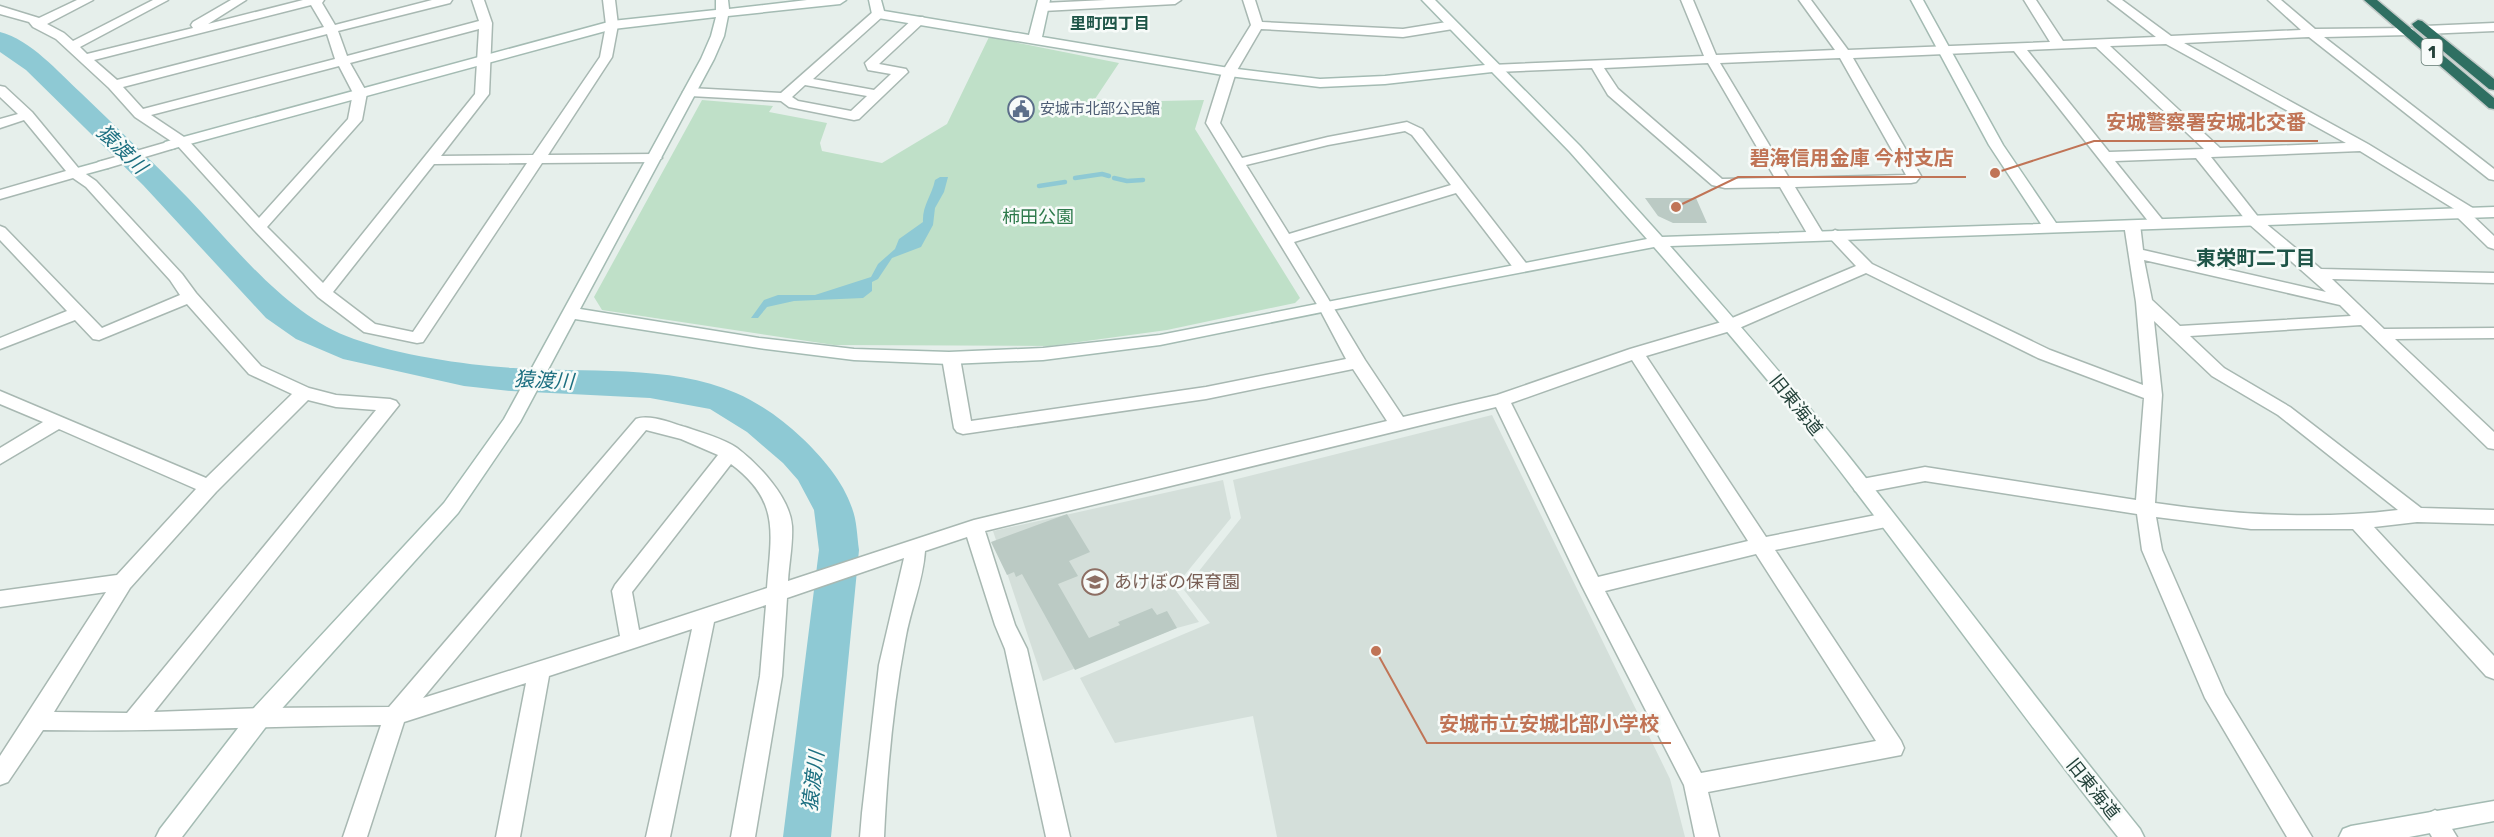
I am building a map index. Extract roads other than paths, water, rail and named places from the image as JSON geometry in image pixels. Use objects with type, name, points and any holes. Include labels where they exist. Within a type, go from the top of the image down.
[{"type":"highway","name":"1","points":[[2370,0],[2494,105]]},
{"type":"highway","name":"1","points":[[2389,0],[2494,86]]},
{"type":"street","points":[[0,5],[9,0]]},
{"type":"street","points":[[37,24],[87,0]]},
{"type":"street","points":[[71,46],[162,0]]},
{"type":"street","points":[[180,34],[240,0]]},
{"type":"street","points":[[86,58],[315,0],[331,29],[342,60],[360,93],[355,120],[259,227]]},
{"type":"street","points":[[114,85],[446,0]]},
{"type":"street","points":[[324,293],[482,94],[482,60],[486,22],[478,0]]},
{"type":"street","points":[[0,10],[33,19],[37,24],[60,36],[86,58],[140,114],[176,144],[324,293],[370,328],[417,338],[606,57],[612,25],[609,0]]},
{"type":"street","points":[[0,195],[176,144],[612,25],[723,6],[840,0]]},
{"type":"street","points":[[1035,38],[1044,4],[1175,0]]},
{"type":"street","points":[[1249,0],[1257,25],[1229,72],[1213,123],[1326,306],[1357,362],[1400,426]]},
{"type":"street","name":"旧東海道","points":[[1428,0],[1575,149],[1731,325],[1862,486],[2047,731],[2132,837]]},
{"type":"street","points":[[1687,0],[1711,58],[1816,235]]},
{"type":"street","points":[[1595,63],[1613,92],[1717,182],[1725,184],[1911,179],[1914,176],[1843,52],[1805,0]]},
{"type":"street","points":[[1917,0],[1996,145],[2051,227]]},
{"type":"street","points":[[2030,0],[2059,45]]},
{"type":"street","points":[[2114,0],[2167,39],[2363,147],[2466,213],[2494,244]]},
{"type":"street","points":[[2274,0],[2312,33],[2494,176]]},
{"type":"street","points":[[168,837],[260,717],[451,508],[514,418],[690,92],[717,38],[723,6]]},
{"type":"street","points":[[784,97],[877,7],[919,20],[1229,72],[1320,83],[1385,80],[1496,68],[1595,63],[2408,31]]},
{"type":"street","points":[[690,92],[784,97],[795,104],[854,116],[901,72],[873,67],[872,63],[919,20]]},
{"type":"street","points":[[140,114],[486,22]]},
{"type":"street","points":[[1257,25],[1403,33],[1453,25]]},
{"type":"street","points":[[2425,30],[2494,27]]},
{"type":"street","points":[[2474,28],[2494,41]]},
{"type":"street","points":[[2099,43],[2218,154]]},
{"type":"street","points":[[2018,46],[2157,223]]},
{"type":"street","points":[[803,81],[877,94]]},
{"type":"street","points":[[0,90],[27,115],[75,173],[91,184],[176,277],[190,297],[255,370],[304,393],[336,400],[390,405],[133,722]]},
{"type":"street","points":[[0,124],[27,115]]},
{"type":"street","points":[[1239,163],[1329,141],[1407,126],[1417,132],[1521,267]]},
{"type":"street","points":[[2103,157],[2363,147]]},
{"type":"street","points":[[2200,153],[2254,221],[2317,274],[2494,442]]},
{"type":"street","points":[[430,160],[655,158]]},
{"type":"street","points":[[1286,240],[1461,188]]},
{"type":"street","points":[[570,313],[811,350],[881,357],[951,358],[1054,353],[1135,344],[1226,328],[1521,267],[1658,242],[2494,212]]},
{"type":"street","points":[[2132,224],[2144,302],[2153,395],[2145,506],[2152,550],[2216,699],[2300,837]]},
{"type":"street","points":[[0,231],[99,335],[190,297]]},
{"type":"street","points":[[1835,235],[1866,267],[2044,354],[2153,395]]},
{"type":"street","points":[[2135,254],[2346,302]]},
{"type":"street","points":[[37,721],[133,722],[260,717],[395,716],[705,617],[974,527],[1501,400],[1636,353],[1731,325],[1866,267]]},
{"type":"street","points":[[2317,274],[2494,278]]},
{"type":"street","points":[[2144,302],[2218,372],[2284,411],[2417,515]]},
{"type":"street","points":[[0,344],[78,313]]},
{"type":"street","points":[[2175,332],[2365,320]]},
{"type":"street","points":[[2380,334],[2494,333]]},
{"type":"street","points":[[1636,353],[1893,747],[1695,784]]},
{"type":"street","points":[[951,358],[963,429],[1206,393],[1357,362]]},
{"type":"street","points":[[0,775],[37,721],[123,582],[209,488],[304,393]]},
{"type":"street","points":[[0,397],[209,488]]},
{"type":"street","points":[[1501,400],[1592,586],[1695,784],[1707,837]]},
{"type":"street","points":[[0,457],[57,422]]},
{"type":"street","points":[[355,837],[395,716],[642,423],[675,430],[730,452],[753,472],[777,507],[782,524],[784,591],[743,837]]},
{"type":"street","points":[[631,641],[622,591],[730,452]]},
{"type":"street","points":[[1862,486],[1926,474],[2145,506],[2189,515],[2251,522],[2358,522],[2417,515],[2494,517]]},
{"type":"street","points":[[1592,586],[1760,546],[1886,520]]},
{"type":"street","points":[[2358,522],[2494,669]]},
{"type":"street","points":[[974,527],[1005,625],[1016,649],[1058,837]]},
{"type":"street","points":[[872,837],[874,799],[894,639],[914,571],[906,551]]},
{"type":"street","points":[[0,599],[123,582]]},
{"type":"street","points":[[658,837],[705,617]]},
{"type":"street","points":[[508,837],[539,670]]},
{"type":"street","points":[[2351,837],[2440,829],[2494,811]]},
{"type":"water","points":[[948,177],[944,192],[935,208],[933,225],[921,247],[892,258],[878,279],[872,282],[872,291],[863,298],[794,301],[767,307],[758,318],[751,318],[764,300],[778,295],[815,295],[871,277],[878,264],[895,249],[899,239],[923,222],[924,211],[935,180]]},
{"type":"waterway","name":"猿渡川","points":[[0,40],[35,64],[153,179],[278,311],[307,332],[355,351],[464,374],[511,380],[650,386],[705,395],[741,410],[779,438],[796,454],[811,471],[832,505],[839,550],[807,837]]},
{"type":"waterway","points":[[1075,178],[1102,174],[1109,176]]},
{"type":"waterway","points":[[1114,178],[1127,181],[1143,180]]},
{"type":"waterway","points":[[1039,186],[1065,182]]},
{"type":"place","name":"安城市北部公民館","points":[[1021,109]]},
{"type":"place","name":"安城警察署安城北交番","points":[[1995,173]]},
{"type":"place","name":"碧海信用金庫 今村支店","points":[[1676,207]]},
{"type":"place","name":"あけぼの保育園","points":[[1095,582]]},
{"type":"place","name":"安城市立安城北部小学校","points":[[1376,651]]},
{"type":"district","name":"里町四丁目","points":[[1110,23]]},
{"type":"district","name":"東栄町二丁目","points":[[2256,258]]},
{"type":"park label","name":"柿田公園","points":[[1038,217]]}]
